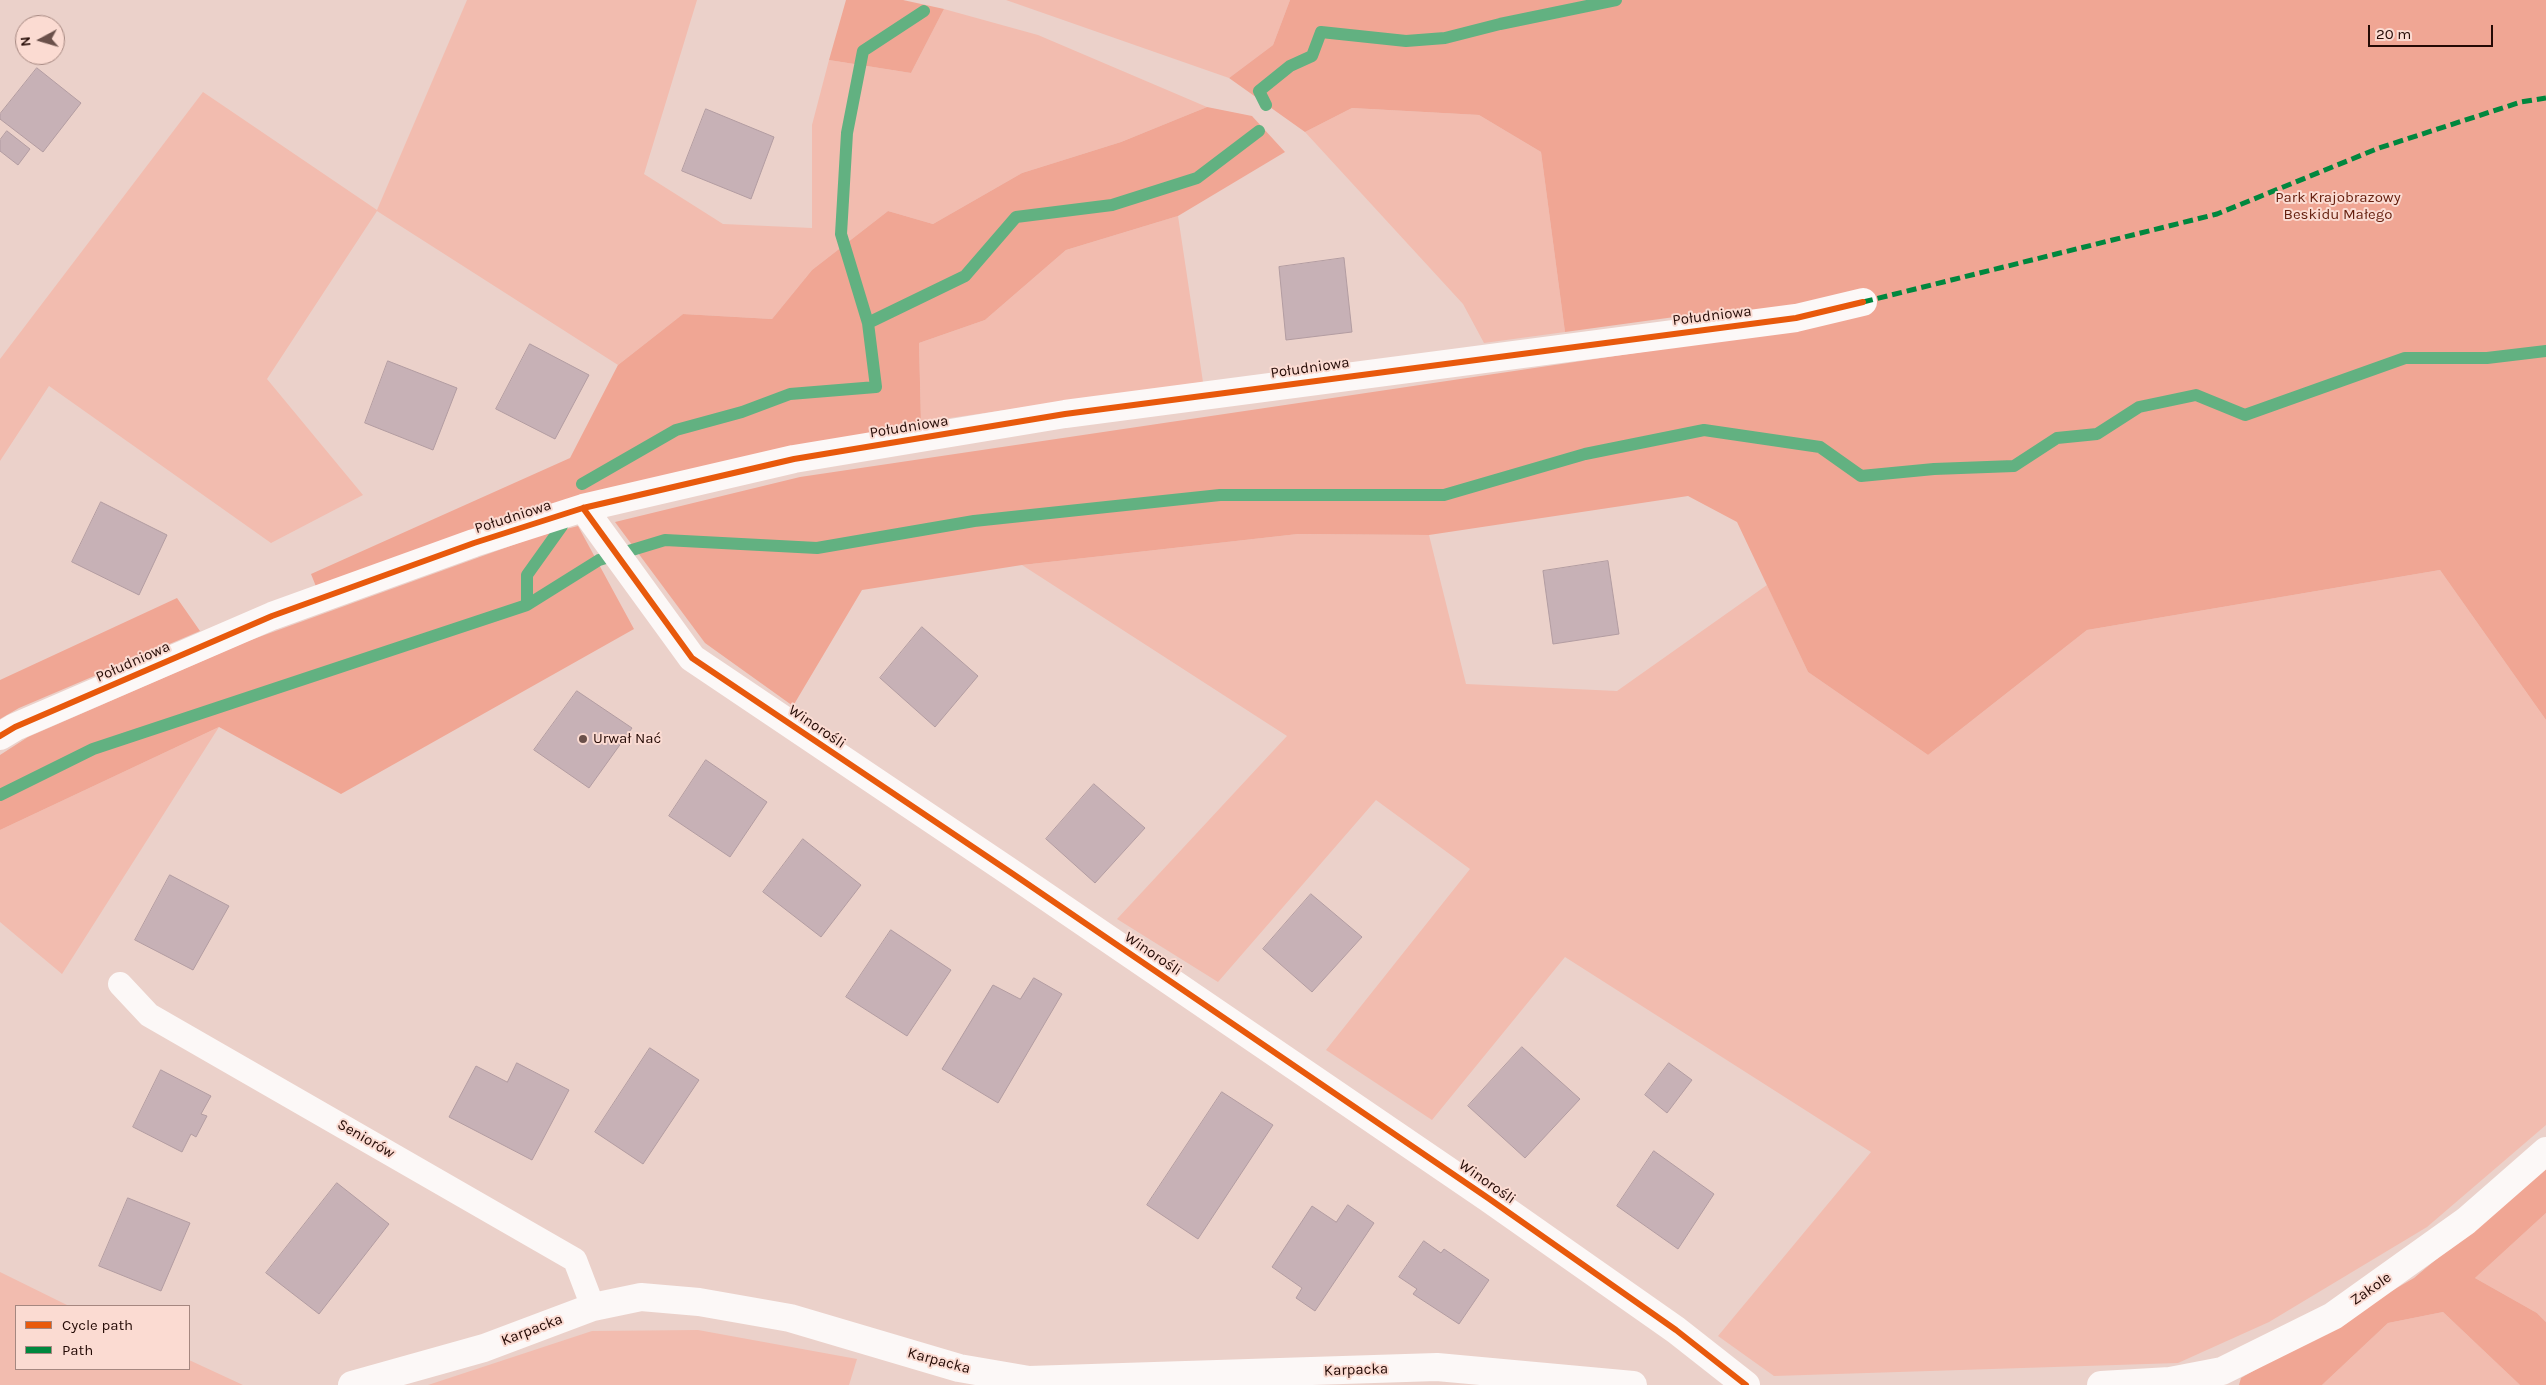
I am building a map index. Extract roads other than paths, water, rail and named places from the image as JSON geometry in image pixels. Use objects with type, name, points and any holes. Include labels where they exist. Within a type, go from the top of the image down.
[{"type":"street","name":"Południowa","points":[[0,736],[15,727],[272,616],[474,543],[583,508],[794,459],[1065,414],[1796,318],[1863,302]]},
{"type":"street","name":"Winorośli","points":[[583,508],[692,658],[1480,1192],[1676,1330],[1746,1385]]},
{"type":"street","name":"Zakole","points":[[2173,1383],[2222,1371],[2333,1316],[2466,1221],[2546,1151]]},
{"type":"street","name":"Karpacka","points":[[352,1385],[484,1348],[593,1307],[640,1297],[699,1302],[790,1318],[958,1368],[1029,1380],[1437,1367],[1634,1385]]},
{"type":"street","points":[[2101,1385],[2173,1383]]},
{"type":"lane","name":"Seniorów","points":[[120,984],[149,1015],[575,1260],[593,1307]]},
{"type":"waterway","points":[[1266,105],[1259,91],[1290,66],[1312,56],[1321,32],[1406,41],[1445,38],[1500,24],[1616,0]]},
{"type":"waterway","points":[[582,484],[676,430],[742,412],[790,394],[876,387],[868,323],[841,234],[847,133],[863,51],[924,11]]},
{"type":"waterway","points":[[868,323],[965,276],[1016,217],[1112,205],[1197,178],[1259,131]]},
{"type":"waterway","points":[[0,795],[93,749],[527,605],[599,560],[665,540],[817,548],[974,521],[1220,495],[1444,495],[1585,454],[1704,430],[1820,447],[1861,476],[1934,469],[2014,466],[2057,438],[2097,434],[2139,407],[2196,395],[2245,415],[2405,358],[2487,358],[2546,351]]},
{"type":"waterway","points":[[527,605],[527,575],[562,526]]},
{"type":"place","name":"Urwał Nać","points":[[583,739]]},
{"type":"park label","name":"Park Krajobrazowy Beskidu Małego","points":[[2338,206]]}]
